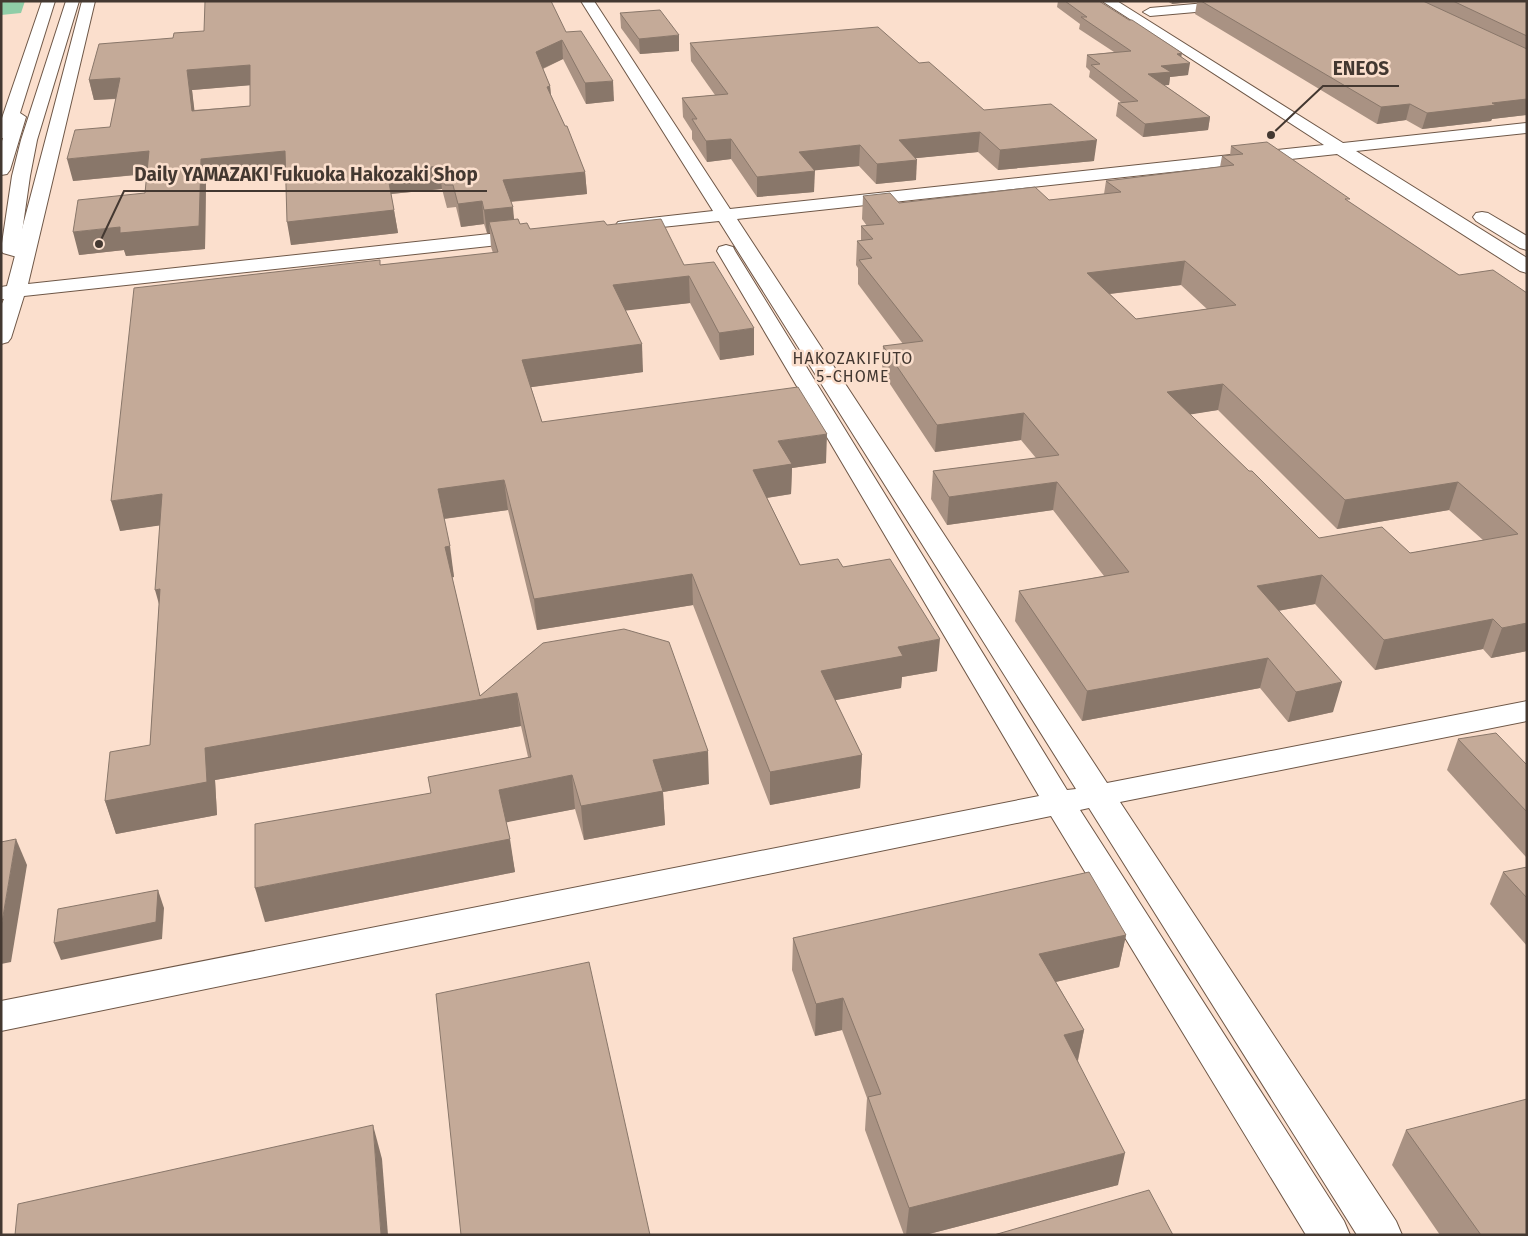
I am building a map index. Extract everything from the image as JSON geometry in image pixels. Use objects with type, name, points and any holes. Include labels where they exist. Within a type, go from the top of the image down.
[{"type":"main road","points":[[1,146],[47,1]]},
{"type":"main road","points":[[1,170],[54,1]]},
{"type":"main road","points":[[24,254],[10,249],[21,176],[29,140],[73,1]]},
{"type":"main road","points":[[1,338],[8,292],[24,254],[59,125],[89,1]]},
{"type":"main road","points":[[573,1],[1098,797],[1381,1235]]},
{"type":"main road","points":[[587,1],[1059,803],[1329,1235]]},
{"type":"main road","points":[[1108,1],[1344,142],[1527,267]]},
{"type":"main road","points":[[1132,1],[1323,119]]},
{"type":"main road","points":[[1150,12],[1276,1]]},
{"type":"main road","points":[[607,227],[1344,142],[1364,145],[1527,128]]},
{"type":"main road","points":[[1364,145],[1390,160]]},
{"type":"main road","points":[[1471,210],[1527,244]]},
{"type":"main road","points":[[8,292],[548,234]]},
{"type":"main road","points":[[1,1016],[1059,803],[1098,797],[1527,711]]},
{"type":"green space","points":[[1,1],[25,1],[21,13],[1,15]]},
{"type":"building","points":[[205,1],[551,1],[566,32],[581,31],[613,81],[585,83],[562,40],[536,52],[550,86],[547,87],[565,126],[567,126],[585,172],[503,180],[513,207],[484,210],[482,201],[458,204],[453,185],[445,185],[439,166],[387,172],[394,210],[287,222],[285,151],[201,159],[199,226],[120,233],[120,227],[73,232],[78,200],[145,193],[149,151],[67,159],[75,130],[110,127],[120,78],[89,80],[99,44],[173,38],[174,33],[204,31]],"holes":[[[250,65],[250,106],[192,111],[187,70]]]},
{"type":"building","points":[[1065,1],[1099,1],[1182,53],[1177,54],[1190,63],[1161,66],[1171,72],[1148,74],[1210,117],[1145,124],[1118,103],[1138,101],[1091,65],[1100,64],[1087,55],[1131,51],[1081,17],[1087,17]]},
{"type":"building","points":[[1201,1],[1423,1],[1527,49],[1527,99],[1492,103],[1496,105],[1427,113],[1410,104],[1381,107]]},
{"type":"building","points":[[1453,1],[1527,1],[1527,36]]},
{"type":"building","points":[[660,10],[679,35],[639,39],[620,13]]},
{"type":"building","points":[[878,27],[919,63],[929,62],[984,110],[1051,104],[1097,140],[1000,150],[980,132],[899,140],[917,160],[877,164],[860,145],[799,152],[815,171],[757,177],[731,139],[706,141],[692,119],[697,119],[682,98],[728,94],[690,43]]},
{"type":"building","points":[[1267,142],[1350,199],[1345,199],[1459,275],[1493,270],[1527,293],[1527,623],[1502,628],[1493,619],[1384,640],[1322,575],[1257,586],[1342,682],[1296,692],[1268,658],[1087,691],[1019,591],[1129,572],[1057,482],[949,497],[933,471],[1059,455],[1024,413],[937,425],[883,346],[923,341],[859,260],[872,258],[857,241],[873,239],[861,226],[884,224],[863,196],[890,193],[899,203],[1035,187],[1049,200],[1121,192],[1106,181],[1234,165],[1222,156],[1243,154],[1231,146]],"holes":[[[1185,261],[1236,305],[1136,319],[1087,273]],[[1223,384],[1345,500],[1458,482],[1518,534],[1410,553],[1382,527],[1319,538],[1252,471],[1249,471],[1167,392]]]},
{"type":"building","points":[[518,219],[520,224],[527,223],[530,229],[604,221],[607,225],[661,219],[684,265],[714,262],[754,328],[719,333],[689,276],[613,285],[642,344],[522,360],[542,422],[798,387],[827,434],[778,441],[792,464],[753,470],[800,565],[838,559],[843,567],[890,559],[940,639],[898,647],[903,656],[821,671],[862,755],[770,772],[692,574],[534,599],[504,480],[438,489],[450,546],[445,547],[480,696],[543,643],[624,629],[669,642],[708,751],[653,760],[663,791],[581,806],[572,775],[499,790],[510,839],[255,888],[255,824],[431,793],[428,777],[531,757],[517,693],[205,748],[207,782],[105,801],[110,752],[150,745],[160,589],[155,590],[162,494],[111,501],[134,288],[380,260],[380,265],[498,252],[489,222]]},
{"type":"building","points":[[1496,733],[1527,765],[1527,812],[1458,739]]},
{"type":"building","points":[[16,839],[1,928],[1,842]]},
{"type":"building","points":[[1527,867],[1527,898],[1503,872]]},
{"type":"building","points":[[1089,872],[1126,935],[1039,954],[1084,1030],[1064,1035],[1125,1153],[909,1208],[868,1097],[881,1094],[843,998],[816,1004],[793,938]]},
{"type":"building","points":[[158,890],[156,922],[54,943],[58,909]]},
{"type":"building","points":[[589,962],[650,1235],[461,1235],[436,994]]},
{"type":"building","points":[[1527,1099],[1527,1235],[1481,1235],[1406,1130]]},
{"type":"building","points":[[373,1125],[381,1235],[15,1235],[18,1204]]},
{"type":"building","points":[[1149,1190],[1173,1235],[994,1235]]},
{"type":"place","name":"ENEOS","points":[[1271,135]]},
{"type":"place","name":"Daily YAMAZAKI Fukuoka Hakozaki Shop","points":[[99,244]]},
{"type":"district","name":"HAKOZAKIFUTO 5-CHOME","points":[[853,367]]}]
